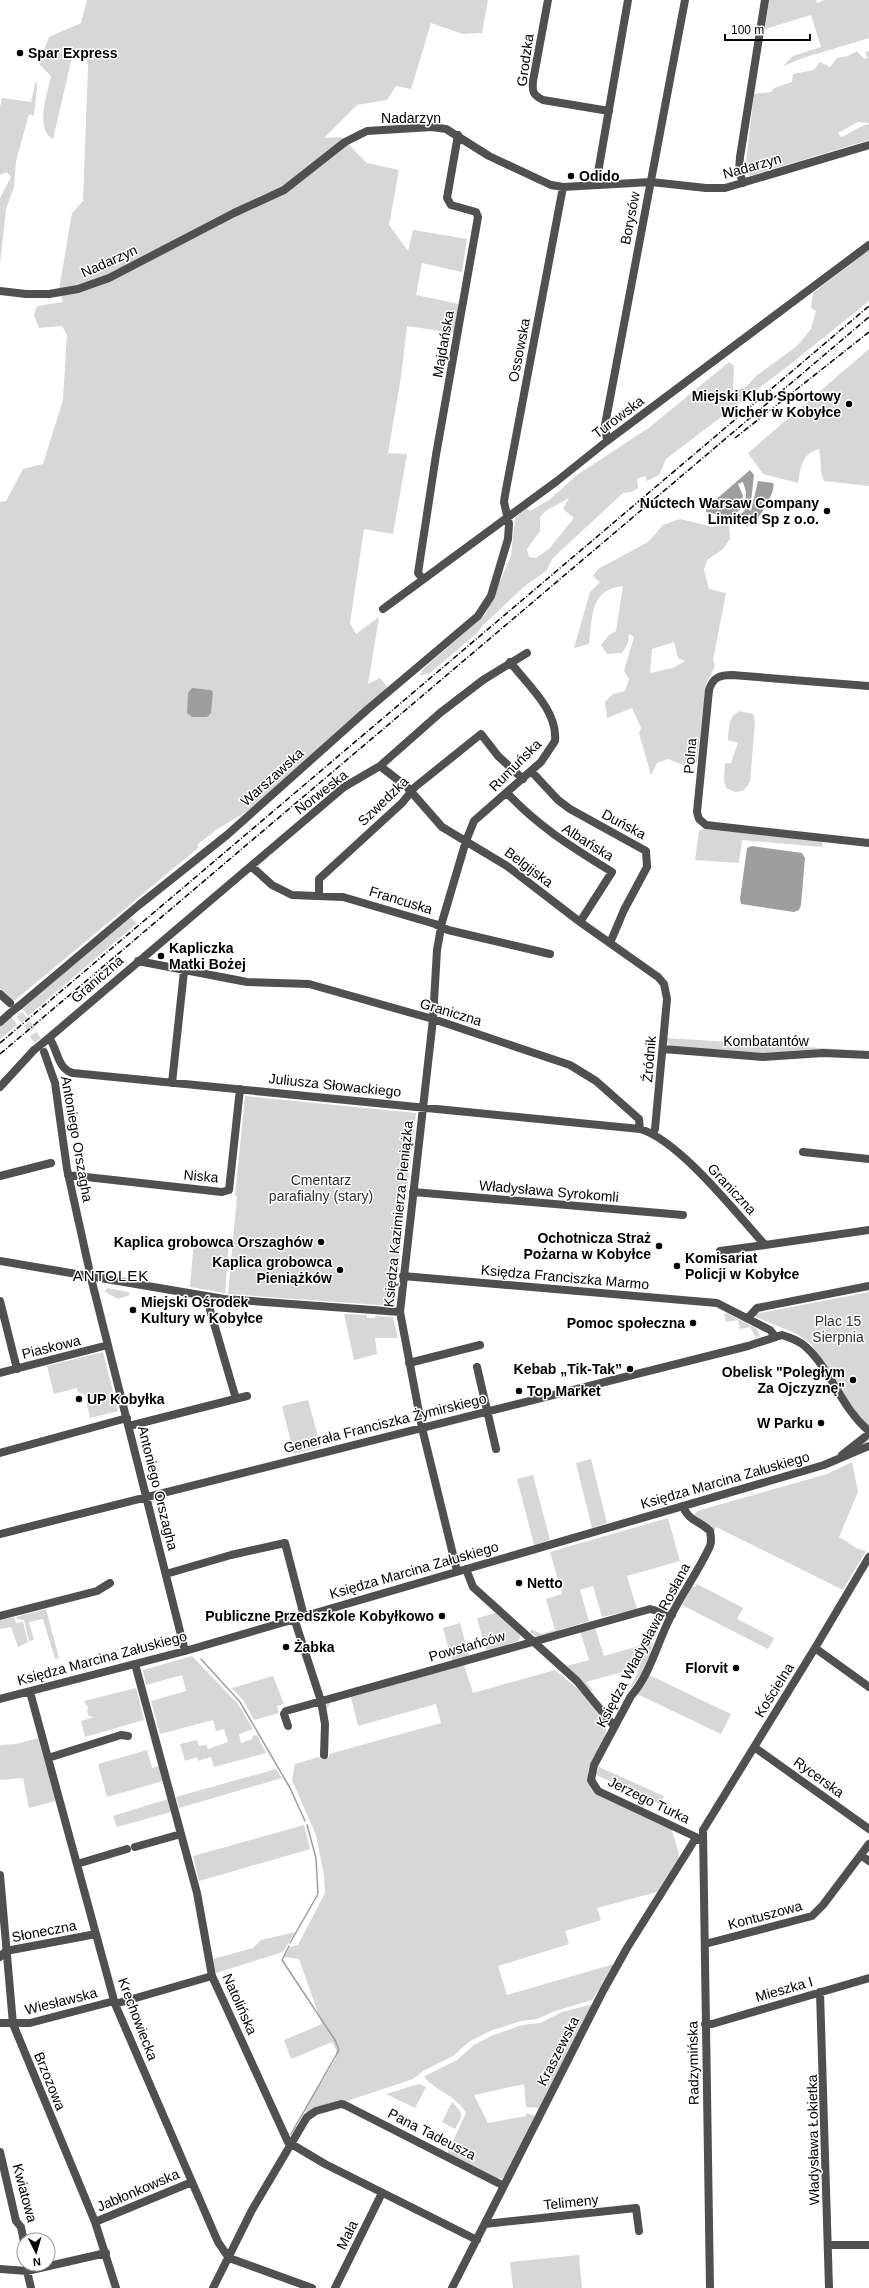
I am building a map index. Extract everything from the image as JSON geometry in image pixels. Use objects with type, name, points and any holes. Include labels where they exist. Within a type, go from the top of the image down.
[{"type":"street","name":"Grodzka","points":[[548,0],[533,81],[532,91],[534,96],[543,100],[609,111]]},
{"type":"street","points":[[596,184],[628,0]]},
{"type":"street","name":"Borysów","points":[[607,441],[605,425],[685,0]]},
{"type":"street","points":[[743,183],[739,171],[740,157],[765,0]]},
{"type":"street","name":"Nadarzyn","points":[[0,291],[26,294],[49,294],[78,289],[109,278],[234,213],[284,190],[345,142],[367,131],[438,128],[458,135],[490,156],[551,185],[563,187],[651,182],[718,189],[743,183],[869,145]]},
{"type":"street","name":"Majdańska","points":[[422,578],[418,573],[436,455],[478,217],[476,212],[451,205],[447,198],[458,135]]},
{"type":"street","name":"Ossowska","points":[[508,517],[505,495],[563,187]]},
{"type":"street","name":"Turowska","points":[[382,610],[422,578],[557,481],[607,441],[869,245]]},
{"type":"street","name":"Warszawska","points":[[0,1022],[9,1014],[15,1005],[216,844],[368,709],[467,627],[483,610],[499,575],[508,539],[508,517]]},
{"type":"street","name":"Norweska","points":[[138,961],[344,787],[380,766],[440,712],[510,662],[527,653]]},
{"type":"street","name":"Rumuńska","points":[[440,927],[466,841],[474,821],[523,779],[551,748],[555,741],[556,733],[548,710],[510,662]]},
{"type":"street","name":"Polna","points":[[868,686],[732,674],[722,675],[715,678],[709,690],[698,812],[699,819],[706,825],[869,843]]},
{"type":"street","name":"Szwedzka","points":[[319,896],[319,878],[411,793],[415,787],[481,734],[498,756],[523,779]]},
{"type":"street","name":"Belgijska","points":[[380,766],[407,787],[442,827],[507,866],[580,922],[658,977],[665,987]]},
{"type":"street","name":"Duńska","points":[[531,771],[558,800],[570,809],[646,851],[647,867],[624,910],[610,943]]},
{"type":"street","name":"Albańska","points":[[506,794],[534,821],[551,834],[612,872],[580,922]]},
{"type":"street","name":"Francuska","points":[[252,866],[272,885],[292,895],[343,897],[440,927],[550,954]]},
{"type":"street","name":"Księdza Kazimierza Pieniążka","points":[[440,927],[437,950],[433,1019],[400,1312],[422,1428],[457,1571]]},
{"type":"street","name":"Graniczna","points":[[0,1087],[34,1050],[138,961],[247,982],[309,984],[433,1019],[570,1065],[596,1082],[638,1119],[640,1129],[653,1133],[686,1159],[765,1245]]},
{"type":"street","points":[[172,1082],[184,971]]},
{"type":"street","name":"Źródnik","points":[[653,1133],[663,1049],[667,999],[665,987]]},
{"type":"street","points":[[0,994],[15,1005]]},
{"type":"street","name":"Juliusza Słowackiego","points":[[46,1040],[53,1044],[62,1067],[68,1072],[640,1129]]},
{"type":"street","name":"Kombatantów","points":[[663,1049],[763,1057],[823,1053],[869,1055]]},
{"type":"street","name":"Antoniego Orszagha","points":[[44,1052],[54,1079],[60,1104],[68,1175],[91,1276],[185,1651]]},
{"type":"street","name":"Niska","points":[[68,1175],[222,1192],[229,1190],[240,1089]]},
{"type":"street","points":[[802,1152],[869,1159]]},
{"type":"street","points":[[0,1176],[51,1162]]},
{"type":"street","name":"Władysława Syrokomli","points":[[413,1192],[683,1215]]},
{"type":"street","points":[[720,1251],[869,1230]]},
{"type":"street","points":[[0,1260],[206,1296],[400,1312]]},
{"type":"street","name":"Księdza Franciszka Marmo","points":[[403,1276],[704,1302],[725,1306],[770,1330],[775,1336]]},
{"type":"street","points":[[748,1318],[757,1308],[869,1286]]},
{"type":"street","points":[[206,1296],[236,1399]]},
{"type":"street","points":[[0,1301],[17,1369]]},
{"type":"street","points":[[775,1336],[782,1335],[806,1347],[868,1437]]},
{"type":"street","name":"Generała Franciszka Żymirskiego","points":[[0,1534],[748,1346],[775,1336]]},
{"type":"street","name":"Piaskowa","points":[[0,1373],[108,1345]]},
{"type":"street","points":[[409,1363],[480,1345]]},
{"type":"street","points":[[477,1367],[496,1449]]},
{"type":"street","points":[[0,1453],[128,1422],[247,1396]]},
{"type":"street","name":"Księdza Marcina Załuskiego","points":[[0,1699],[185,1651],[294,1618],[834,1462],[868,1437]]},
{"type":"street","name":"Księdza Władysława Rosłana","points":[[592,1783],[594,1765],[614,1726],[651,1664],[672,1615],[711,1542],[710,1531],[685,1514],[683,1506]]},
{"type":"street","points":[[166,1574],[231,1555],[285,1543],[304,1616]]},
{"type":"street","name":"Kościelna","points":[[700,1838],[706,1824],[815,1648],[869,1557]]},
{"type":"street","points":[[466,1569],[473,1586],[532,1641],[578,1681],[614,1726]]},
{"type":"street","points":[[0,1616],[94,1592],[110,1583]]},
{"type":"street","name":"Powstańców","points":[[288,1726],[284,1714],[286,1711],[650,1609],[672,1615]]},
{"type":"street","points":[[294,1618],[321,1701],[325,1724],[324,1754]]},
{"type":"street","points":[[815,1648],[869,1686]]},
{"type":"street","name":"Natolińska","points":[[135,1664],[203,1920],[212,1976],[291,2145]]},
{"type":"street","name":"Krechowiecka","points":[[30,1692],[115,2002],[218,2242],[229,2258]]},
{"type":"street","points":[[48,1758],[121,1735],[128,1736]]},
{"type":"street","name":"Rycerska","points":[[754,1747],[869,1829]]},
{"type":"street","name":"Jerzego Turka","points":[[592,1783],[598,1791],[700,1838]]},
{"type":"street","points":[[77,1864],[181,1834]]},
{"type":"street","name":"Radzymińska","points":[[700,1838],[704,1944],[710,2288]]},
{"type":"street","name":"Kraszewska","points":[[452,2288],[627,1948],[694,1841],[700,1838]]},
{"type":"street","name":"Kontuszowa","points":[[704,1944],[812,1916],[869,1844]]},
{"type":"street","points":[[861,1855],[869,1861]]},
{"type":"street","name":"Brzozowa","points":[[0,1875],[3,1954],[13,2024],[94,2222],[106,2253],[116,2288]]},
{"type":"street","name":"Słoneczna","points":[[3,1954],[96,1934]]},
{"type":"street","name":"Wiesławska","points":[[0,2024],[30,2023],[212,1976]]},
{"type":"street","name":"Mieszka I","points":[[705,2024],[712,2024],[869,1978]]},
{"type":"street","name":"Władysława Łokietka","points":[[820,1992],[829,2288]]},
{"type":"street","name":"Pana Tadeusza","points":[[291,2145],[310,2114],[341,2104],[504,2186]]},
{"type":"street","points":[[213,2288],[252,2210],[291,2145],[382,2193],[477,2240]]},
{"type":"street","name":"Kwiatowa","points":[[0,2152],[16,2221],[21,2227],[22,2232]]},
{"type":"street","name":"Jabłonkowska","points":[[94,2222],[192,2182]]},
{"type":"street","name":"Mała","points":[[335,2288],[382,2193]]},
{"type":"street","name":"Telimeny","points":[[485,2224],[636,2208],[639,2231]]},
{"type":"street","points":[[828,2245],[869,2245]]},
{"type":"street","points":[[56,2262],[106,2253]]},
{"type":"street","points":[[229,2258],[312,2288]]},
{"type":"street","points":[[0,2269],[16,2268]]},
{"type":"street","points":[[29,2272],[31,2288]]},
{"type":"green space","points":[[87,0],[488,0],[482,33],[463,34],[431,23],[411,89],[396,86],[387,100],[357,105],[324,138],[341,137],[367,163],[399,170],[389,225],[408,251],[413,230],[467,239],[462,272],[422,263],[416,295],[459,304],[454,333],[407,326],[401,377],[388,453],[407,454],[393,534],[364,529],[350,623],[356,634],[379,617],[368,684],[380,678],[392,693],[280,791],[216,830],[198,844],[198,848],[14,1001],[0,988],[0,502],[6,501],[23,469],[43,464],[63,400],[67,335],[62,326],[39,328],[34,315],[37,306],[63,302],[59,289],[72,213],[83,201],[88,66],[86,51],[74,49],[53,139],[47,134],[44,128],[43,119],[45,101],[51,76],[39,64],[49,37],[81,23]]},
{"type":"green space","points":[[769,0],[816,0],[817,3],[825,0],[869,0],[869,38],[803,58],[783,66],[793,56],[821,47],[811,15],[765,29]]},
{"type":"green space","points":[[857,51],[864,59],[868,58],[865,52],[869,51],[869,123],[858,122],[838,133],[841,137],[869,124],[869,140],[750,176],[745,171],[754,94],[771,92],[774,88],[792,82],[793,74],[814,70],[820,62],[830,67],[837,58],[848,56]]},
{"type":"green space","points":[[36,80],[37,86],[34,116],[29,114],[16,161],[14,187],[6,209],[0,264],[0,198],[11,177],[7,172],[0,175],[0,107],[2,98],[31,102]]},
{"type":"green space","points":[[869,250],[869,301],[792,363],[666,459],[659,475],[647,481],[645,476],[637,479],[638,488],[631,492],[623,493],[553,558],[546,571],[525,586],[483,625],[477,633],[430,673],[420,676],[423,669],[485,615],[511,556],[515,518],[527,508],[530,511],[549,500],[577,475],[650,427],[729,362],[734,366],[733,391],[746,387],[756,376],[797,346],[811,329],[816,311],[811,308],[813,293]],"holes":[[[569,498],[563,509],[574,518],[549,549],[536,558],[529,557],[527,549],[540,531],[540,517],[547,510]]]},
{"type":"green space","points":[[869,349],[869,486],[824,481],[819,449],[813,451],[805,458],[801,467],[798,483],[763,474],[748,453]]},
{"type":"green space","points":[[680,519],[713,527],[729,522],[730,539],[723,549],[707,560],[704,570],[709,589],[726,593],[713,660],[715,666],[706,684],[697,762],[683,765],[668,759],[657,763],[651,775],[639,733],[641,728],[632,708],[607,718],[605,702],[613,694],[625,691],[629,679],[624,671],[634,637],[629,634],[628,643],[622,653],[607,654],[601,645],[609,635],[616,631],[623,586],[612,588],[598,599],[593,614],[589,644],[574,648],[590,592],[600,582],[593,576],[598,569],[648,542],[663,525]],"holes":[[[674,642],[678,658],[685,661],[673,668],[650,673],[652,649]]]},
{"type":"green space","points":[[740,711],[753,714],[755,722],[750,782],[743,791],[735,792],[726,788],[724,779],[725,763],[731,763],[738,743],[728,740],[729,727],[733,716]]},
{"type":"green space","points":[[703,829],[823,841],[822,847],[742,840],[739,863],[695,860],[699,831]]},
{"type":"green space","points":[[130,917],[137,923],[28,1016],[22,1008]]},
{"type":"green space","points":[[11,1016],[17,1025],[0,1039],[0,1025]]},
{"type":"green space","points":[[666,1038],[868,1051],[765,1053],[674,1048],[669,1045]]},
{"type":"green space","name":"Cmentarz parafialny (stary)","points":[[245,1096],[416,1113],[394,1306],[228,1294],[237,1196],[235,1196]]},
{"type":"green space","points":[[194,1240],[229,1242],[225,1293],[190,1287]]},
{"type":"green space","points":[[107,1288],[128,1292],[130,1295],[118,1299],[105,1292]]},
{"type":"green space","name":"Plac 15 Sierpnia","points":[[869,1292],[869,1427],[862,1423],[811,1344],[797,1334],[756,1317],[755,1314]]},
{"type":"green space","points":[[726,1313],[757,1329],[760,1336],[756,1338],[750,1327],[740,1329],[738,1320],[726,1322],[724,1314]]},
{"type":"green space","points":[[344,1314],[367,1315],[367,1318],[375,1318],[375,1316],[393,1317],[398,1338],[375,1338],[377,1354],[354,1360]]},
{"type":"green space","points":[[103,1352],[118,1411],[90,1418],[85,1395],[78,1392],[77,1388],[54,1394],[47,1366]]},
{"type":"green space","points":[[308,1400],[321,1447],[294,1454],[282,1406]]},
{"type":"green space","points":[[591,1459],[607,1523],[592,1528],[576,1463]]},
{"type":"green space","points":[[852,1462],[858,1492],[839,1537],[858,1549],[866,1551],[843,1590],[716,1527],[714,1532],[694,1516],[697,1511],[827,1474]]},
{"type":"green space","points":[[533,1475],[550,1540],[534,1545],[517,1479]]},
{"type":"green space","points":[[668,1518],[680,1561],[627,1576],[637,1609],[602,1617],[593,1586],[580,1590],[589,1621],[538,1637],[530,1632],[531,1629],[542,1634],[555,1630],[546,1599],[562,1594],[550,1552]]},
{"type":"green space","points":[[697,1584],[743,1608],[737,1619],[774,1638],[768,1649],[682,1605],[692,1587],[695,1587]]},
{"type":"green space","points":[[46,1609],[59,1658],[55,1659],[43,1619],[29,1622],[34,1640],[29,1641],[24,1620],[17,1619],[16,1617]]},
{"type":"green space","points":[[496,1613],[519,1634],[520,1637],[518,1641],[486,1651],[477,1618]]},
{"type":"green space","points":[[14,1617],[16,1623],[23,1622],[28,1642],[18,1647],[11,1627],[0,1629],[0,1620]]},
{"type":"green space","points":[[460,1623],[469,1656],[452,1661],[443,1628]]},
{"type":"green space","points":[[595,1628],[604,1656],[653,1642],[649,1663],[629,1691],[640,1667],[586,1682],[593,1691],[591,1691],[566,1666],[589,1660],[580,1631]]},
{"type":"green space","points":[[192,1656],[238,1704],[253,1729],[239,1734],[241,1743],[253,1739],[252,1736],[257,1735],[266,1753],[214,1767],[211,1757],[198,1761],[197,1757],[185,1761],[180,1744],[197,1740],[199,1746],[206,1745],[208,1749],[228,1742],[224,1729],[216,1731],[213,1720],[160,1734],[151,1701],[186,1691],[182,1675],[146,1685],[143,1670]]},
{"type":"green space","points":[[464,1665],[473,1693],[555,1670],[583,1694],[602,1715],[605,1722],[606,1731],[604,1740],[590,1763],[588,1772],[589,1782],[594,1793],[672,1830],[679,1854],[678,1859],[657,1892],[597,1908],[601,1920],[565,1931],[569,1944],[498,1966],[507,1995],[614,1964],[592,2000],[555,2011],[537,2019],[521,2021],[490,2031],[470,2041],[453,2056],[423,2071],[413,2079],[347,2101],[332,2103],[307,2114],[305,2109],[336,2058],[336,2050],[332,2042],[291,2059],[284,2040],[322,2024],[299,1959],[284,1957],[290,1947],[298,1945],[325,1893],[324,1875],[316,1835],[292,1780],[295,1764],[319,1757],[320,1759],[329,1757],[329,1754],[441,1723],[436,1704],[358,1726],[351,1697],[330,1703],[327,1709],[328,1719],[325,1706],[328,1702]]},
{"type":"green space","points":[[649,1675],[731,1714],[721,1734],[637,1694]]},
{"type":"green space","points":[[273,1676],[284,1704],[277,1706],[279,1713],[254,1720],[243,1700],[232,1688]]},
{"type":"green space","points":[[136,1688],[144,1720],[85,1737],[81,1721],[94,1717],[89,1716],[87,1712],[88,1707],[84,1701]]},
{"type":"green space","points":[[38,1738],[56,1801],[29,1808],[23,1778],[0,1780],[0,1745],[17,1744]]},
{"type":"green space","points":[[147,1750],[152,1768],[159,1766],[163,1781],[107,1797],[98,1764]]},
{"type":"green space","points":[[599,1767],[664,1796],[660,1804],[596,1775]]},
{"type":"green space","points":[[276,1769],[282,1778],[179,1808],[176,1797]]},
{"type":"green space","points":[[168,1799],[171,1812],[117,1827],[113,1816]]},
{"type":"green space","points":[[304,1825],[310,1849],[199,1881],[193,1856]]},
{"type":"green space","points":[[295,1932],[283,1952],[216,1973],[213,1959],[253,1948],[261,1940]]},
{"type":"green space","points":[[593,2004],[539,2108],[526,2107],[524,2084],[474,2095],[488,2123],[526,2116],[526,2113],[535,2116],[505,2177],[497,2179],[447,2154],[466,2113],[457,2102],[424,2077],[457,2060],[474,2045],[491,2036],[522,2025],[540,2023],[562,2012]]},
{"type":"green space","points":[[419,2084],[426,2087],[415,2108],[386,2094]]},
{"type":"green space","points":[[452,2102],[459,2109],[461,2115],[460,2121],[455,2129],[442,2122]]},
{"type":"green space","points":[[579,2255],[582,2288],[513,2288],[510,2262]]},
{"type":"shaded area","points":[[750,470],[754,475],[750,511],[758,481],[773,483],[774,487],[767,504],[753,524],[751,525],[750,514],[746,517],[748,526],[740,524],[736,519],[745,510],[746,492],[743,482],[738,484],[743,496],[741,509],[730,517],[706,512],[706,508]]},
{"type":"shaded area","points":[[192,688],[211,690],[213,692],[211,713],[207,717],[192,717],[187,713],[188,693]]},
{"type":"shaded area","points":[[752,846],[802,853],[805,858],[801,905],[799,910],[794,912],[741,904],[740,899],[747,848]]},
{"type":"waterway","points":[[201,1659],[240,1702],[290,1788],[305,1821]]},
{"type":"waterway","points":[[290,1943],[318,1894],[316,1858],[307,1825]]},
{"type":"waterway","points":[[289,1946],[282,1960],[335,2040],[339,2050],[291,2134]]},
{"type":"tunnel","points":[[12,1005],[28,1025],[44,1051]]},
{"type":"railway","points":[[0,1043],[869,306]]},
{"type":"railway","points":[[0,1054],[869,317]]},
{"type":"railway","points":[[735,438],[869,332]]},
{"type":"place","name":"Spar Express","points":[[20,53]]},
{"type":"place","name":"Odido","points":[[571,176]]},
{"type":"place","name":"Miejski Klub Sportowy Wicher w Kobyłce","points":[[849,404]]},
{"type":"place","name":"Nuctech Warsaw Company Limited Sp z o.o.","points":[[827,511]]},
{"type":"place","name":"Kapliczka Matki Bożej","points":[[161,956]]},
{"type":"place","name":"Kaplica grobowca Orszaghów","points":[[321,1242]]},
{"type":"place","name":"Ochotnicza Straż Pożarna w Kobyłce","points":[[659,1246]]},
{"type":"place","name":"Komisariat Policji w Kobyłce","points":[[677,1266]]},
{"type":"place","name":"Kaplica grobowca Pieniążków","points":[[340,1270]]},
{"type":"place","name":"Miejski Ośrodek Kultury w Kobyłce","points":[[133,1310]]},
{"type":"place","name":"Pomoc społeczna","points":[[693,1323]]},
{"type":"place","name":"Kebab „Tik-Tak”","points":[[630,1369]]},
{"type":"place","name":"Obelisk \"Poległym Za Ojczyznę\"","points":[[853,1380]]},
{"type":"place","name":"Top Market","points":[[519,1391]]},
{"type":"place","name":"UP Kobyłka","points":[[79,1399]]},
{"type":"place","name":"W Parku","points":[[821,1423]]},
{"type":"place","name":"Netto","points":[[519,1583]]},
{"type":"place","name":"Publiczne Przedszkole Kobyłkowo","points":[[442,1616]]},
{"type":"place","name":"Żabka","points":[[286,1647]]},
{"type":"place","name":"Florvit","points":[[736,1668]]},
{"type":"district","name":"ANTOLEK","points":[[111,1276]]}]
